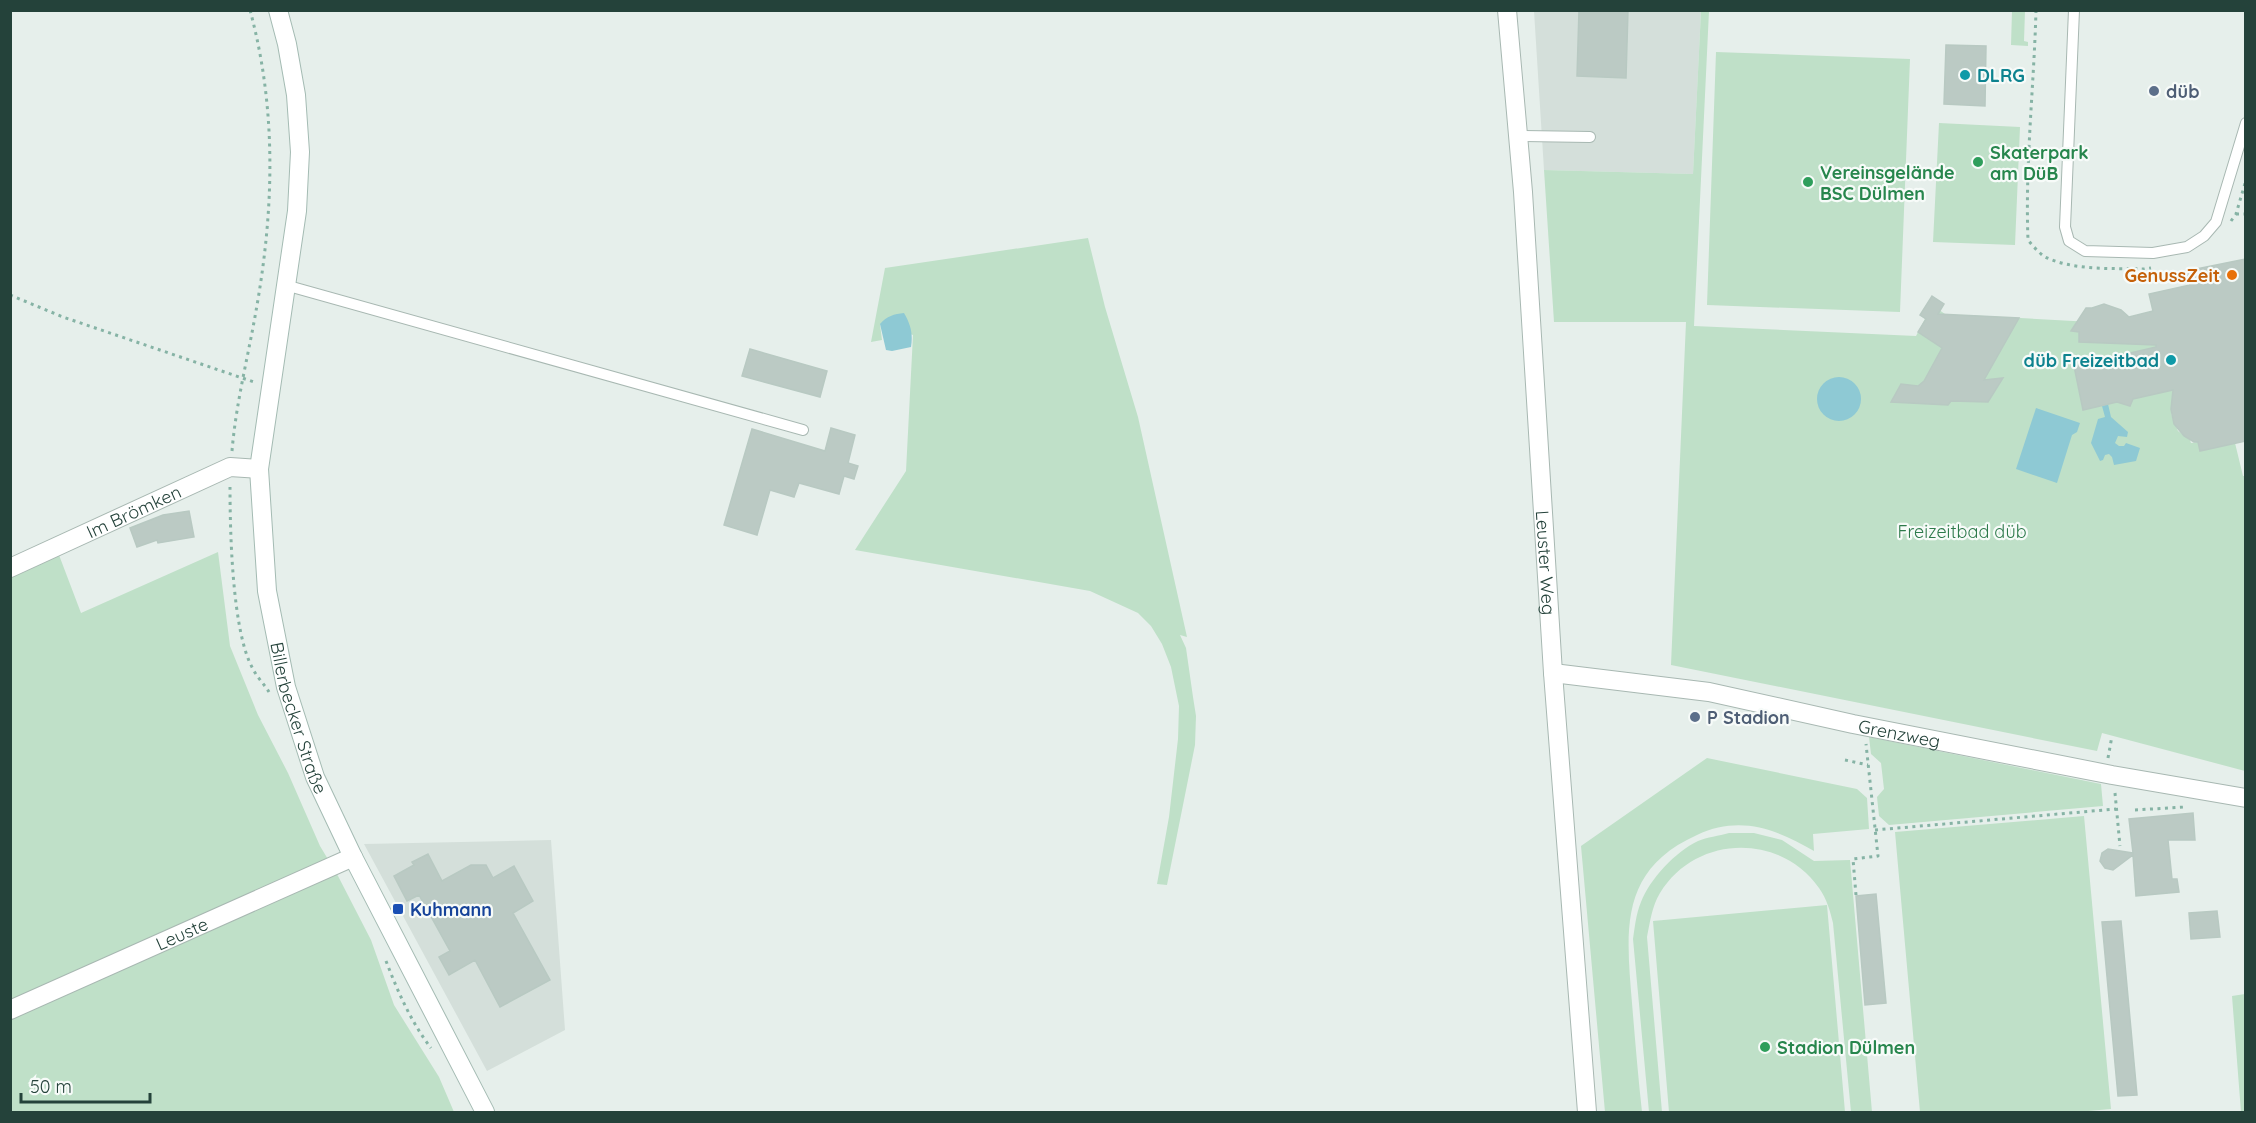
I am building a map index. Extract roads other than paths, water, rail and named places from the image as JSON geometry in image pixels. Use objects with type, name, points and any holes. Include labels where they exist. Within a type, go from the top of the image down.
[{"type":"street","name":"Billerbecker Straße","points":[[278,10],[296,95],[300,152],[297,211],[259,469],[267,591],[286,687],[315,777],[353,857],[485,1113]]},
{"type":"street","name":"Leuster Weg","points":[[1507,10],[1519,136],[1553,673],[1587,1113]]},
{"type":"street","name":"Im Brömken","points":[[10,568],[230,467],[259,469]]},
{"type":"street","name":"Grenzweg","points":[[1553,673],[1709,692],[1865,726],[2112,775],[2246,798]]},
{"type":"street","name":"Leuste","points":[[10,1010],[353,857]]},
{"type":"lane","points":[[2074,10],[2065,213],[2065,227],[2069,241],[2085,251],[2153,253],[2187,247],[2204,236],[2216,222],[2246,123]]},
{"type":"lane","points":[[1519,136],[1590,137]]},
{"type":"lane","points":[[285,285],[803,430]]},
{"type":"water","points":[[904,313],[911,330],[911,347],[886,350],[880,324],[891,316]]},
{"type":"water","points":[[1839,377],[1854,384],[1861,399],[1854,414],[1839,421],[1824,414],[1817,399],[1824,384]]},
{"type":"water","points":[[2108,404],[2111,417],[2128,432],[2127,437],[2118,436],[2115,443],[2124,446],[2126,443],[2140,448],[2136,461],[2114,465],[2109,454],[2100,461],[2091,443],[2098,419],[2105,417],[2102,406]]},
{"type":"water","points":[[2036,408],[2080,423],[2077,432],[2072,435],[2057,483],[2016,469]]},
{"type":"place","name":"DLRG","points":[[1965,75]]},
{"type":"place","name":"düb","points":[[2154,91]]},
{"type":"place","name":"Skaterpark am DüB","points":[[1978,162]]},
{"type":"place","name":"Vereinsgelände BSC Dülmen","points":[[1808,182]]},
{"type":"place","name":"GenussZeit","points":[[2232,275]]},
{"type":"place","name":"düb Freizeitbad","points":[[2171,360]]},
{"type":"place","name":"P Stadion","points":[[1695,717]]},
{"type":"place","name":"Kuhmann","points":[[398,909]]},
{"type":"place","name":"Stadion Dülmen","points":[[1765,1047]]},
{"type":"park label","name":"Freizeitbad düb","points":[[1962,531]]}]
